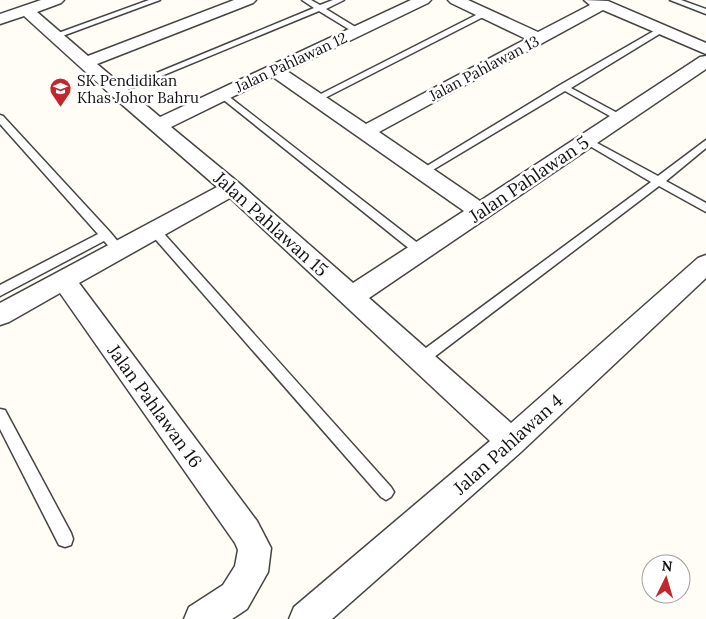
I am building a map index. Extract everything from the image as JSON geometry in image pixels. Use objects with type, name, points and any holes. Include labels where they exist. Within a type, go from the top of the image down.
[{"type":"street","points":[[2,17],[56,0]]},
{"type":"street","points":[[86,63],[248,0]]},
{"type":"street","name":"Jalan Pahlawan 12","points":[[158,125],[423,0]]},
{"type":"street","points":[[456,0],[539,39]]},
{"type":"street","points":[[598,2],[706,49]]},
{"type":"street","name":"Jalan Pahlawan 13","points":[[366,132],[539,39],[598,2]]},
{"type":"street","name":"Jalan Pahlawan 15","points":[[26,10],[117,91],[232,188],[511,442]]},
{"type":"street","name":"Jalan Pahlawan 5","points":[[351,297],[706,61]]},
{"type":"street","points":[[274,70],[480,211]]},
{"type":"street","points":[[0,315],[64,280],[113,242],[154,230],[232,188]]},
{"type":"street","name":"Jalan Pahlawan 4","points":[[306,619],[511,442],[706,264]]},
{"type":"street","name":"Jalan Pahlawan 16","points":[[64,280],[246,532],[255,548],[251,572],[235,597],[201,619]]},
{"type":"lane","points":[[54,36],[156,0]]},
{"type":"lane","points":[[306,0],[358,31]]},
{"type":"lane","points":[[117,91],[340,0]]},
{"type":"lane","points":[[674,0],[706,12]]},
{"type":"lane","points":[[316,98],[485,14]]},
{"type":"lane","points":[[422,172],[662,30]]},
{"type":"lane","points":[[563,87],[620,118]]},
{"type":"lane","points":[[223,95],[420,251]]},
{"type":"lane","points":[[0,118],[113,242],[0,291]]},
{"type":"lane","points":[[586,140],[706,208]]},
{"type":"lane","points":[[420,360],[659,181],[706,143]]},
{"type":"lane","points":[[154,230],[386,492]]},
{"type":"lane","points":[[0,415],[65,539]]},
{"type":"place","name":"SK Pendidikan Khas Johor Bahru","points":[[61,108]]}]
